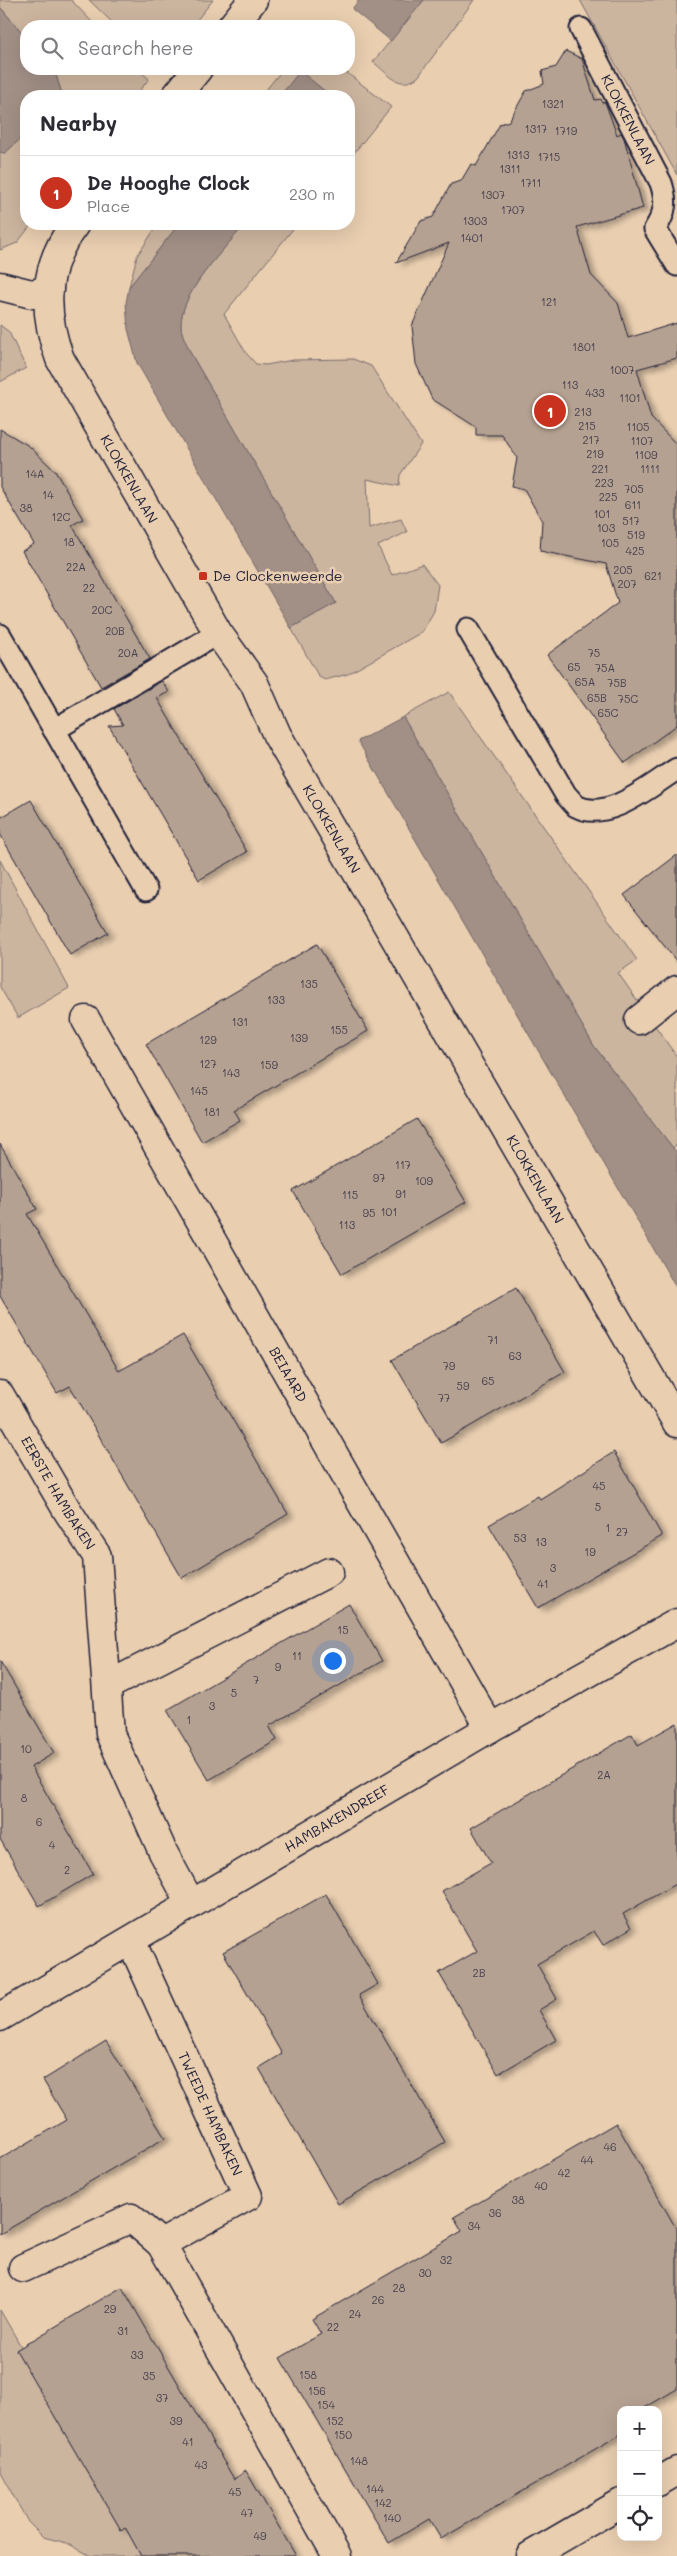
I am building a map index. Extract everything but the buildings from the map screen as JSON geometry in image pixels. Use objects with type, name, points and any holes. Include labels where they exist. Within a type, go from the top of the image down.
[{"type":"street","points":[[237,20],[253,0]]},
{"type":"street","points":[[181,90],[193,75]]},
{"type":"street","name":"KLOKKENLAAN","points":[[70,230],[59,246],[51,270],[49,290],[49,324],[60,358],[218,633],[254,683],[277,735],[677,1423]]},
{"type":"street","points":[[0,286],[32,294],[49,290]]},
{"type":"street","points":[[639,1020],[677,990]]},
{"type":"street","name":"BEIAARD","points":[[86,1020],[490,1728]]},
{"type":"street","name":"EERSTE HAMBAKEN","points":[[0,1395],[67,1510],[98,1556],[110,1734],[163,1852],[191,1904]]},
{"type":"street","points":[[107,1686],[329,1572]]},
{"type":"street","name":"HAMBAKENDREEF","points":[[0,2017],[490,1728],[677,1623]]},
{"type":"street","name":"TWEEDE HAMBAKEN","points":[[131,1941],[248,2196],[161,2244]]},
{"type":"street","points":[[23,2268],[131,2218],[161,2244],[337,2556]]},
{"type":"street","points":[[662,2480],[677,2471]]},
{"type":"street","points":[[530,2556],[617,2505]]},
{"type":"lane","name":"KLOKKENLAAN","points":[[581,29],[661,183],[666,200],[664,216],[655,229],[677,265]]},
{"type":"lane","points":[[468,629],[566,795],[576,806],[596,810],[615,808],[677,769]]},
{"type":"lane","points":[[54,730],[218,633]]},
{"type":"lane","points":[[0,635],[146,890]]},
{"type":"shaded area","points":[[0,0],[71,0],[90,20],[20,20],[20,30],[0,7]]},
{"type":"shaded area","points":[[89,0],[213,0],[197,20],[110,20]]},
{"type":"shaded area","points":[[359,0],[424,0],[391,41],[352,9]]},
{"type":"shaded area","points":[[424,0],[474,0],[418,77],[411,81],[400,82],[389,76],[373,62]]},
{"type":"shaded area","points":[[580,0],[677,0],[677,175]]},
{"type":"shaded area","points":[[0,7],[20,30],[20,75],[56,75],[61,90],[20,90],[20,139],[5,153],[0,152]]},
{"type":"shaded area","points":[[56,75],[145,75],[149,79],[140,90],[61,90]]},
{"type":"shaded area","points":[[278,75],[298,75],[285,90],[266,90]]},
{"type":"shaded area","points":[[297,75],[305,75],[324,90],[285,90]]},
{"type":"shaded area","points":[[304,75],[350,75],[391,107],[355,152],[355,90],[323,90]]},
{"type":"shaded area","points":[[20,139],[20,230],[27,230],[17,243],[0,250],[0,152],[5,153]]},
{"type":"shaded area","points":[[154,230],[174,230],[129,287],[137,256]]},
{"type":"shaded area","points":[[174,230],[240,230],[194,287],[182,315],[181,328],[191,354],[336,603],[291,628],[137,363],[128,329],[126,303],[129,287]]},
{"type":"shaded area","points":[[240,230],[292,230],[224,314],[246,353],[256,364],[266,365],[293,360],[353,359],[371,366],[421,444],[400,475],[399,486],[367,479],[369,528],[401,519],[407,532],[378,546],[392,575],[422,564],[438,585],[434,611],[422,632],[348,674],[325,680],[319,677],[291,628],[336,603],[191,354],[184,338],[181,328],[182,315],[187,301],[194,287]]},
{"type":"shaded area","points":[[0,325],[9,332],[26,368],[0,382]]},
{"type":"shaded area","points":[[449,692],[637,960],[618,973],[677,1057],[677,1144],[673,1148],[594,1046],[403,717]]},
{"type":"shaded area","points":[[403,717],[594,1046],[677,1153],[677,1289],[358,741]]},
{"type":"shaded area","points":[[0,860],[69,988],[18,1018],[0,987]]},
{"type":"shaded area","points":[[0,2310],[130,2535],[165,2556],[91,2556],[67,2543],[43,2537],[28,2522],[0,2472]]},
{"type":"place","name":"De Hooghe Clock","points":[[550,411]]},
{"type":"place","name":"De Clockenweerde","points":[[203,576]]}]
